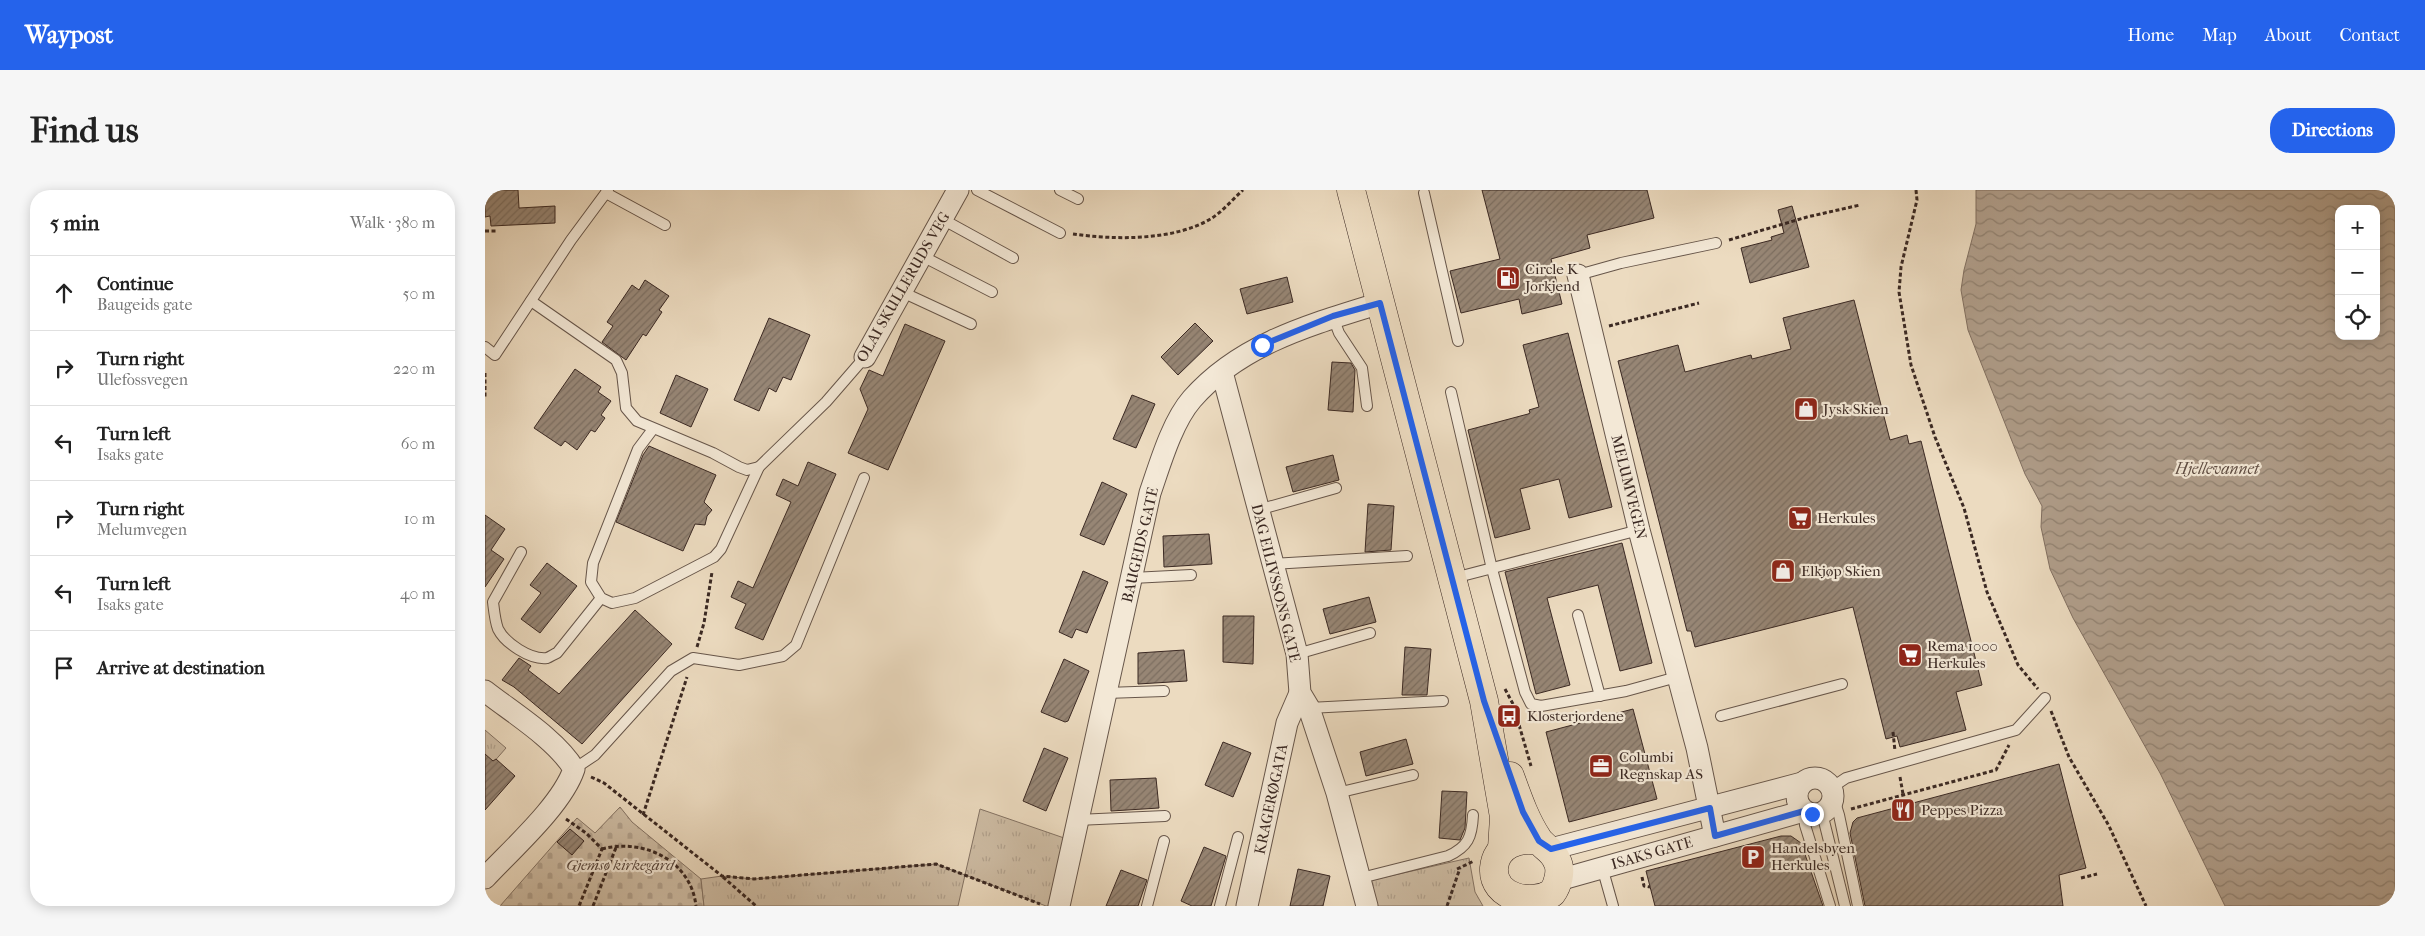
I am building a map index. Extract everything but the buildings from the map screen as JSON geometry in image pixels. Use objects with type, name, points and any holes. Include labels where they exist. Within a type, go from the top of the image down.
[{"type":"main road","points":[[1351,190],[1452,579],[1493,693],[1523,812],[1559,863],[1553,894],[1535,904],[1515,904],[1502,894],[1493,875],[1494,864],[1502,849],[1504,817],[1493,693]]},
{"type":"main road","points":[[1502,849],[1518,840],[1528,838],[1545,845]]},
{"type":"street","name":"OLAI SKULLERUDS VEG","points":[[865,357],[958,190]]},
{"type":"street","name":"MELUMVEGEN","points":[[1578,275],[1639,530],[1697,748],[1715,836]]},
{"type":"street","name":"BAUGEIDS GATE","points":[[1059,906],[1150,492],[1169,441],[1192,399],[1222,372],[1262,345],[1333,316],[1380,303]]},
{"type":"street","name":"DAG EILIVSSONS GATE","points":[[1222,372],[1297,654],[1304,700],[1337,793],[1367,906]]},
{"type":"street","points":[[485,691],[568,759],[573,769],[569,782],[550,808],[485,878]]},
{"type":"street","name":"KRAGERØGATA","points":[[1247,906],[1287,723],[1304,700]]},
{"type":"street","name":"ISAKS GATE","points":[[1545,845],[1710,808],[1816,778],[1826,782],[1826,808],[1602,867],[1553,894]]},
{"type":"street","points":[[1802,783],[1796,797],[1799,805],[1826,808]]},
{"type":"lane","points":[[977,190],[1060,232]]},
{"type":"lane","points":[[1059,190],[1078,199]]},
{"type":"lane","points":[[485,347],[495,355],[571,240],[607,191],[665,225]]},
{"type":"lane","points":[[1423,193],[1458,341]]},
{"type":"lane","points":[[942,220],[1013,258]]},
{"type":"lane","name":"MELUMVEGEN","points":[[1578,275],[1621,263],[1716,243]]},
{"type":"lane","points":[[921,256],[992,292]]},
{"type":"lane","points":[[902,292],[971,324]]},
{"type":"lane","points":[[531,301],[616,360],[622,373],[626,408],[637,421],[713,453],[739,468],[747,470],[759,467]]},
{"type":"lane","points":[[1333,316],[1339,333],[1362,368],[1367,406]]},
{"type":"lane","name":"OLAI SKULLERUDS VEG","points":[[759,467],[827,402],[865,357]]},
{"type":"lane","points":[[1451,392],[1492,569],[1525,692],[1531,704],[1541,706],[1600,696],[1677,677]]},
{"type":"lane","points":[[653,428],[638,449],[593,563],[591,582],[601,598],[612,603],[635,598],[714,557],[721,549],[759,467]]},
{"type":"lane","points":[[573,769],[595,755],[671,671],[693,658],[739,665],[783,656],[796,645],[864,478]]},
{"type":"lane","points":[[1258,510],[1336,488]]},
{"type":"lane","points":[[1452,579],[1639,530]]},
{"type":"lane","points":[[521,552],[493,602],[498,627],[503,637],[521,650],[534,656],[547,658],[557,653],[601,598]]},
{"type":"lane","points":[[1272,564],[1407,556]]},
{"type":"lane","points":[[1131,578],[1191,575]]},
{"type":"lane","points":[[1578,615],[1600,696]]},
{"type":"lane","points":[[1297,654],[1370,633]]},
{"type":"lane","points":[[1721,716],[1842,684]]},
{"type":"lane","points":[[1106,693],[1164,691]]},
{"type":"lane","points":[[2016,730],[2045,698]]},
{"type":"lane","points":[[1304,700],[1443,701]]},
{"type":"lane","name":"ISAKS GATE","points":[[1826,808],[1846,778],[2016,730]]},
{"type":"lane","points":[[1337,793],[1413,775]]},
{"type":"lane","points":[[1826,808],[1805,825],[1830,906]]},
{"type":"lane","points":[[1826,808],[1845,906]]},
{"type":"lane","points":[[1826,808],[1858,906]]},
{"type":"lane","points":[[1361,878],[1448,856],[1460,850],[1467,844],[1471,836],[1473,815]]},
{"type":"lane","points":[[1077,820],[1165,816]]},
{"type":"lane","points":[[1220,906],[1238,837]]},
{"type":"lane","points":[[1147,906],[1165,841]]},
{"type":"lane","points":[[1602,867],[1613,906]]},
{"type":"path","points":[[1060,232],[1090,236],[1144,237],[1179,231],[1212,218],[1243,190]]},
{"type":"path","points":[[1916,190],[1917,200],[1901,267],[1899,292],[1911,366],[1935,438],[1964,508],[1987,592],[2018,665],[2045,698],[2069,758],[2109,826],[2146,906]]},
{"type":"path","points":[[1716,243],[1807,217],[1860,205]]},
{"type":"path","points":[[485,232],[497,231]]},
{"type":"path","points":[[1591,330],[1699,303]]},
{"type":"path","points":[[485,372],[485,399]]},
{"type":"path","points":[[643,815],[704,623],[714,557]]},
{"type":"path","points":[[1493,693],[1513,704],[1532,770]]},
{"type":"path","points":[[1826,808],[1852,809],[1997,770],[2016,730]]},
{"type":"path","points":[[1893,732],[1897,763]]},
{"type":"path","points":[[573,769],[604,783],[722,876],[756,906]]},
{"type":"path","points":[[550,808],[586,832],[602,849]]},
{"type":"path","points":[[602,849],[617,845],[631,845],[661,853],[678,866],[687,880],[696,906]]},
{"type":"path","points":[[593,906],[617,845]]},
{"type":"path","points":[[579,906],[602,849]]},
{"type":"path","points":[[722,876],[754,879],[936,864],[1046,906]]},
{"type":"path","points":[[1447,906],[1460,868]]},
{"type":"path","points":[[2081,878],[2097,874]]},
{"type":"path","points":[[1643,882],[1644,886],[1650,887]]},
{"type":"green space","points":[[485,730],[506,748],[485,772]]},
{"type":"green space","name":"Gjemsø kirkegård","points":[[620,807],[632,822],[701,879],[704,906],[500,906],[577,818],[595,833]]},
{"type":"green space","points":[[980,809],[1067,839],[1052,906],[1046,906],[965,875]]},
{"type":"green space","points":[[1469,858],[1475,892],[1483,906],[1367,906],[1368,881]]},
{"type":"green space","points":[[936,864],[965,875],[958,906],[704,906],[701,879],[722,876],[754,879]]},
{"type":"water","name":"Hjellevannet","points":[[1976,190],[2395,190],[2395,906],[2225,906],[2160,773],[2073,618],[2050,569],[2041,527],[2042,506],[2025,474],[1968,330],[1961,290],[1964,270],[1976,224]]},
{"type":"place","name":"Circle K Jorkjend","points":[[1508,278]]},
{"type":"place","name":"Jysk Skien","points":[[1806,409]]},
{"type":"place","name":"Herkules","points":[[1800,518]]},
{"type":"place","name":"Elkjøp Skien","points":[[1783,571]]},
{"type":"place","name":"Rema 1000 Herkules","points":[[1910,655]]},
{"type":"place","name":"Klosterjordene","points":[[1509,716]]},
{"type":"place","name":"Columbi Regnskap AS","points":[[1601,766]]},
{"type":"place","name":"Peppes Pizza","points":[[1903,810]]},
{"type":"place","name":"Handelsbyen Herkules","points":[[1753,857]]},
{"type":"route","points":[[1262,345],[1333,316],[1380,303],[1484,701],[1523,812],[1539,841],[1551,849],[1710,808],[1715,836],[1804,811],[1812,814]]}]
